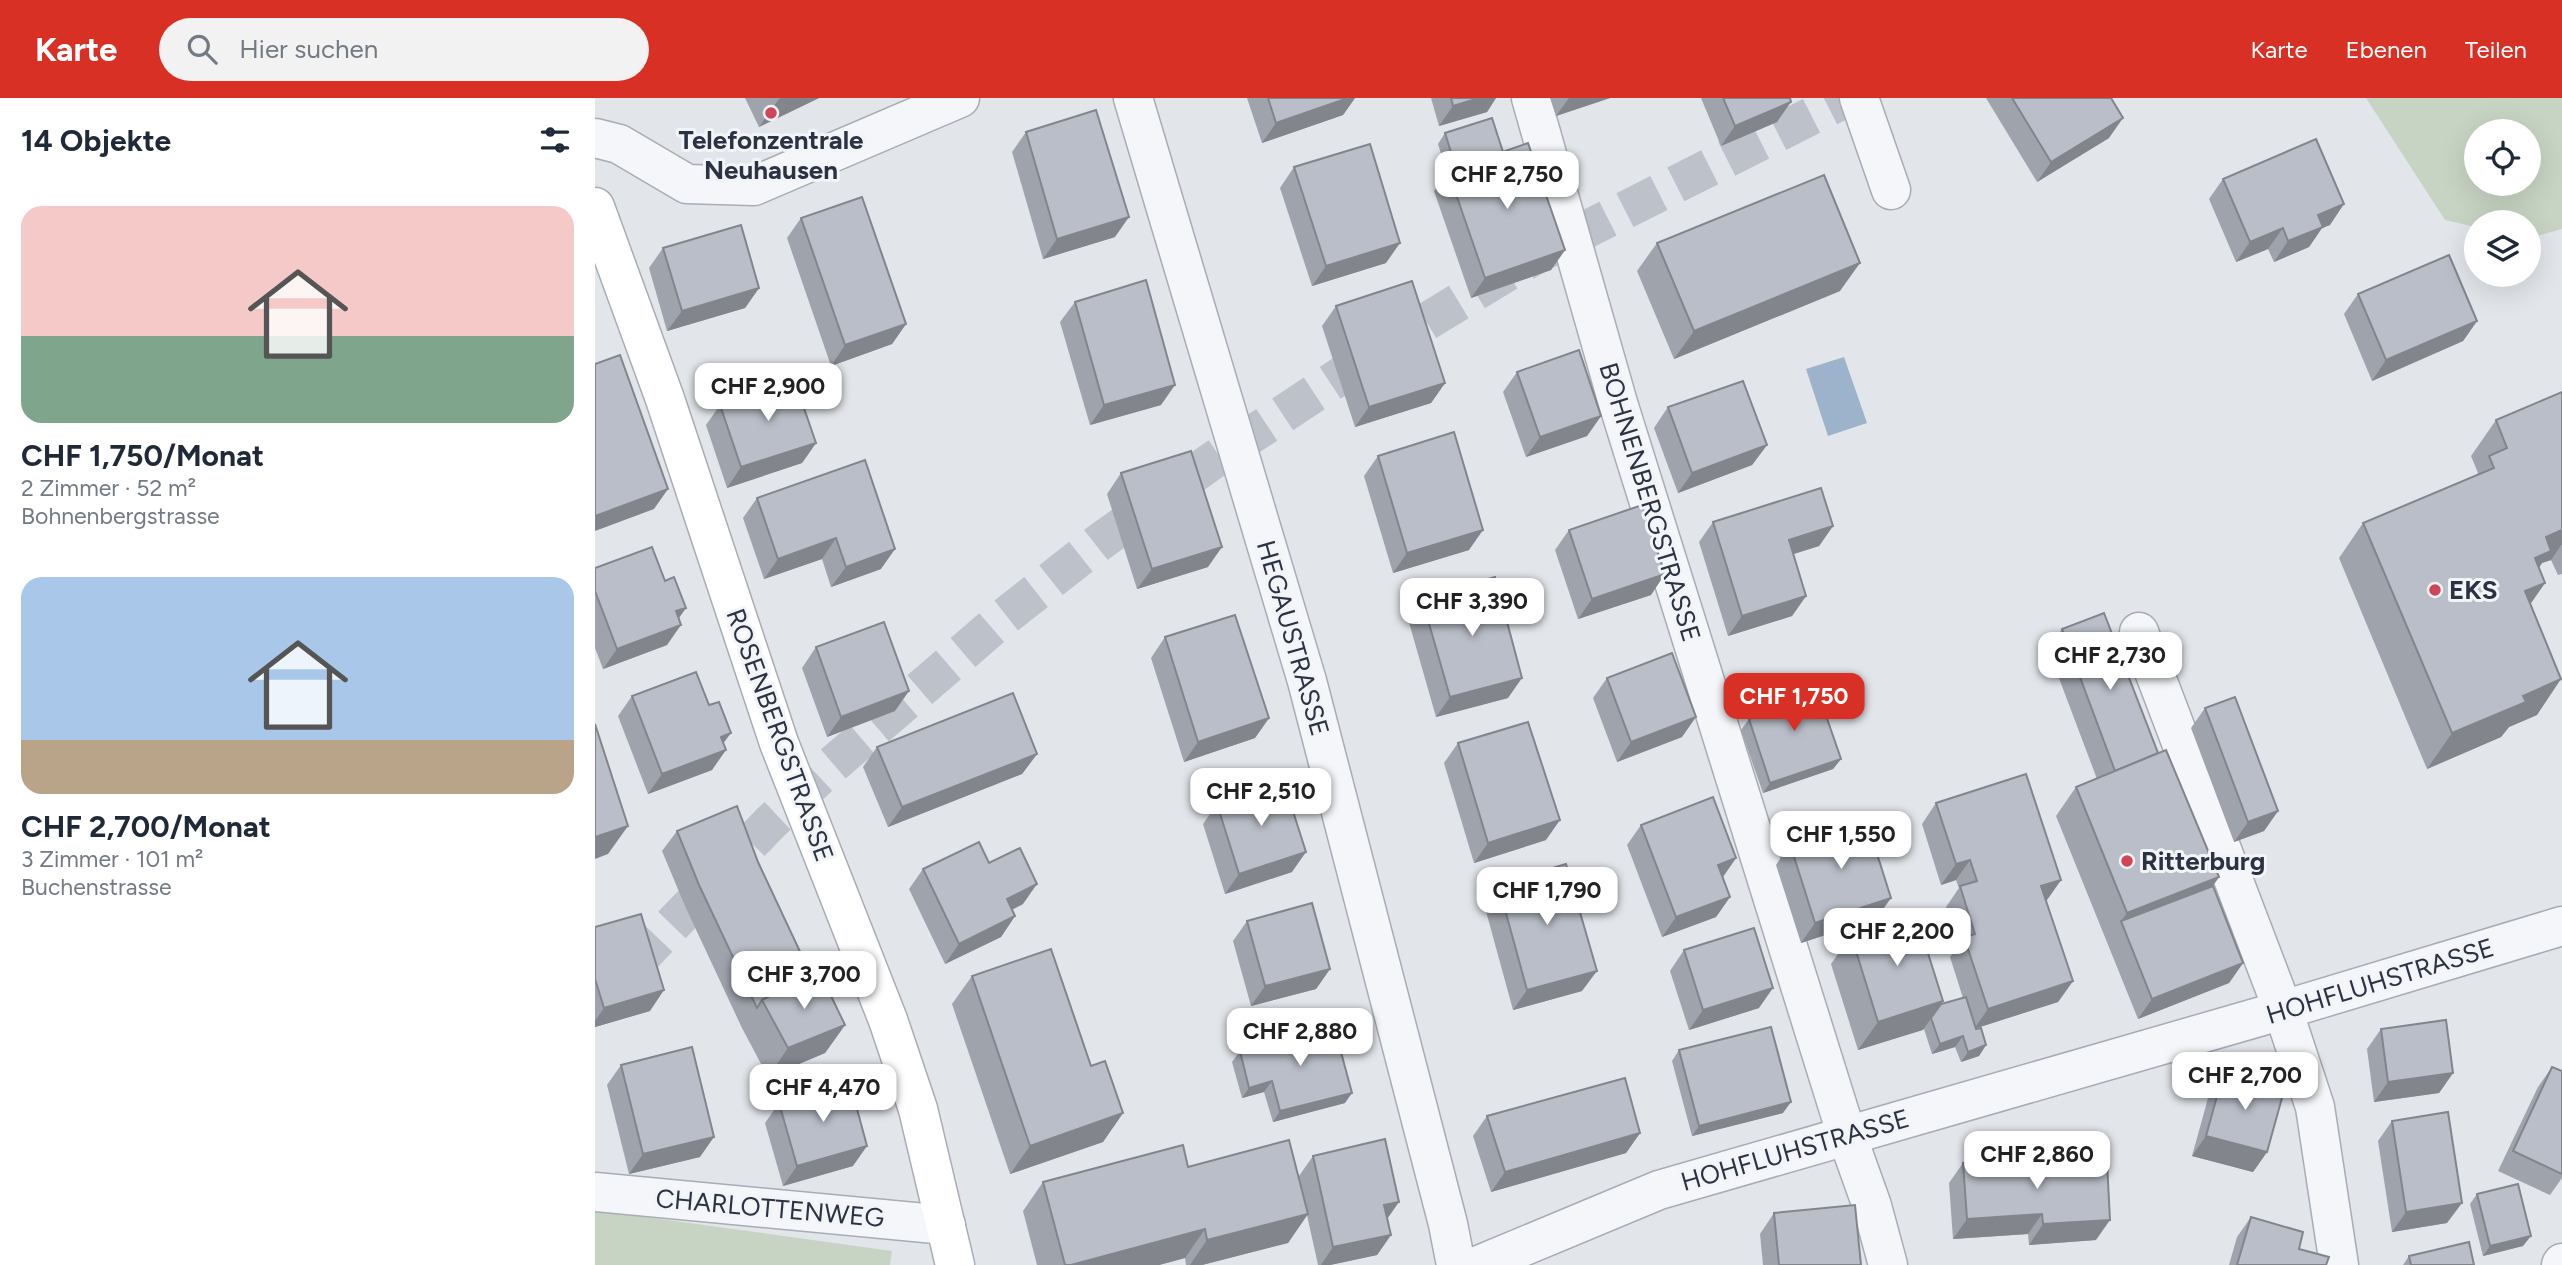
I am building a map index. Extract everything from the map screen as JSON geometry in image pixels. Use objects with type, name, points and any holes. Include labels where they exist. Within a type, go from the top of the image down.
[{"type":"street","points":[[595,138],[619,144],[687,184],[754,187],[960,98]]},
{"type":"street","name":"HEGAUSTRASSE","points":[[1133,98],[1307,681],[1456,1265]]},
{"type":"street","name":"BOHNENBERGSTRASSE","points":[[1531,98],[1618,403],[1847,1136],[1873,1206],[1888,1265]]},
{"type":"street","points":[[1859,98],[1891,190]]},
{"type":"street","name":"ROSENBERGSTRASSE","points":[[595,207],[604,255],[665,399],[779,743],[888,1020],[918,1109],[955,1265]]},
{"type":"street","points":[[2139,632],[2283,1010],[2315,1107],[2339,1265]]},
{"type":"street","name":"HOHFLUHSTRASSE","points":[[1479,1265],[1659,1189],[2283,1010],[2562,926]]},
{"type":"street","name":"CHARLOTTENWEG","points":[[595,1192],[946,1224]]},
{"type":"green space","points":[[2366,98],[2562,98],[2562,229],[2541,235],[2541,210],[2464,210],[2464,224],[2445,220]]},
{"type":"green space","points":[[595,1210],[892,1251],[890,1265],[595,1265]]},
{"type":"water","points":[[1844,357],[1867,423],[1828,436],[1806,369]]},
{"type":"building","points":[[1268,98],[1348,98],[1276,123]]},
{"type":"building","points":[[1451,98],[1479,98],[1453,106]]},
{"type":"building","points":[[1723,98],[1790,98],[1791,102],[1735,126]]},
{"type":"building","points":[[2012,98],[2111,98],[2123,118],[2051,162]]},
{"type":"building","points":[[1096,110],[1129,217],[1057,239],[1026,132]]},
{"type":"building","points":[[1492,118],[1503,152],[1456,168],[1445,133]]},
{"type":"building","points":[[2316,139],[2344,204],[2318,215],[2323,227],[2288,241],[2283,228],[2250,242],[2223,179]]},
{"type":"building","points":[[1528,143],[1565,250],[1485,278],[1448,171]]},
{"type":"building","points":[[1370,144],[1400,243],[1326,266],[1294,167]]},
{"type":"building","points":[[1824,175],[1860,263],[1694,331],[1657,243]]},
{"type":"building","points":[[862,197],[906,324],[845,345],[801,218]]},
{"type":"building","points":[[741,225],[759,288],[682,311],[663,248]]},
{"type":"building","points":[[2449,255],[2477,321],[2386,360],[2358,294]]},
{"type":"building","points":[[1146,280],[1175,385],[1104,405],[1075,302]]},
{"type":"building","points":[[1412,281],[1445,383],[1369,407],[1336,306]]},
{"type":"building","points":[[1579,350],[1601,416],[1540,437],[1517,372]]},
{"type":"building","points":[[620,355],[668,489],[595,516],[595,364]]},
{"type":"building","points":[[794,379],[816,443],[741,467],[720,405]]},
{"type":"building","points":[[1743,381],[1767,445],[1692,473],[1668,407]]},
{"type":"building","name":"EKS","points":[[2562,392],[2562,530],[2546,537],[2551,551],[2535,558],[2545,583],[2525,591],[2561,679],[2523,696],[2526,702],[2452,733],[2363,523],[2494,468],[2489,456],[2507,448],[2496,420]]},
{"type":"building","points":[[1454,432],[1483,530],[1407,553],[1378,456]]},
{"type":"building","points":[[1191,451],[1222,547],[1152,569],[1121,473]]},
{"type":"building","points":[[865,460],[895,549],[846,567],[836,538],[778,559],[757,498]]},
{"type":"building","points":[[1821,488],[1833,526],[1789,540],[1806,596],[1742,616],[1713,522]]},
{"type":"building","points":[[1642,505],[1665,574],[1592,599],[1569,530]]},
{"type":"building","points":[[652,547],[665,581],[674,577],[686,608],[676,611],[681,625],[617,649],[595,591],[595,568]]},
{"type":"building","points":[[1495,577],[1522,678],[1450,697],[1422,599]]},
{"type":"building","points":[[2104,613],[2158,753],[2115,771],[2062,629]]},
{"type":"building","points":[[1235,615],[1269,718],[1198,742],[1165,637]]},
{"type":"building","points":[[884,622],[909,691],[841,717],[816,647]]},
{"type":"building","points":[[1672,653],[1696,717],[1631,742],[1607,678]]},
{"type":"building","points":[[696,672],[709,705],[719,702],[731,733],[721,737],[726,750],[662,774],[632,696]]},
{"type":"building","points":[[1814,681],[1841,759],[1770,783],[1749,719],[1766,713],[1761,699]]},
{"type":"building","points":[[1013,693],[1037,754],[902,807],[877,747]]},
{"type":"building","points":[[2235,697],[2278,811],[2248,822],[2205,708]]},
{"type":"building","points":[[1528,722],[1560,820],[1488,843],[1458,743]]},
{"type":"building","points":[[595,724],[628,826],[595,837]]},
{"type":"building","points":[[2166,750],[2219,877],[2127,913],[2076,787]]},
{"type":"building","points":[[2026,774],[2061,880],[2041,886],[2073,981],[1988,1009],[1964,937],[1975,934],[1960,886],[1977,881],[1970,860],[1956,864],[1936,803]]},
{"type":"building","points":[[1284,783],[1306,852],[1239,874],[1217,804]]},
{"type":"building","points":[[1713,797],[1736,858],[1718,865],[1730,897],[1676,917],[1641,825]]},
{"type":"building","points":[[737,806],[758,862],[811,975],[762,1000],[757,1008],[699,885],[677,831]]},
{"type":"building","points":[[1866,819],[1891,898],[1815,923],[1790,844]]},
{"type":"building","points":[[979,842],[989,863],[1020,848],[1037,884],[1007,899],[1015,916],[959,944],[923,869]]},
{"type":"building","points":[[1566,864],[1597,971],[1527,990],[1498,884]]},
{"type":"building","points":[[2213,886],[2243,963],[2152,999],[2121,921]]},
{"type":"building","points":[[1312,903],[1330,969],[1265,986],[1247,921]]},
{"type":"building","points":[[641,914],[664,990],[604,1008],[595,979],[595,927]]},
{"type":"building","points":[[1916,915],[1943,1001],[1878,1022],[1851,935]]},
{"type":"building","points":[[1754,928],[1773,988],[1703,1010],[1684,950]]},
{"type":"building","points":[[1051,949],[1091,1066],[1105,1061],[1123,1113],[1030,1146],[972,976]]},
{"type":"building","points":[[819,971],[845,1025],[788,1048],[762,1000]]},
{"type":"building","points":[[1966,997],[1976,1029],[1981,1028],[1986,1045],[1968,1052],[1963,1036],[1940,1044],[1931,1018],[1941,1004]]},
{"type":"building","points":[[2446,1020],[2453,1073],[2388,1082],[2381,1029]]},
{"type":"building","points":[[1334,1026],[1352,1093],[1280,1111],[1272,1081],[1249,1088],[1240,1051]]},
{"type":"building","points":[[1771,1027],[1791,1102],[1699,1126],[1679,1050]]},
{"type":"building","points":[[692,1047],[714,1137],[643,1154],[621,1065]]},
{"type":"building","points":[[2552,1067],[2562,1071],[2562,1174],[2513,1151]]},
{"type":"building","points":[[2224,1071],[2285,1087],[2267,1152],[2206,1136]]},
{"type":"building","points":[[1625,1078],[1640,1133],[1505,1172],[1487,1116]]},
{"type":"building","points":[[850,1083],[867,1146],[797,1166],[779,1103]]},
{"type":"building","points":[[2448,1112],[2462,1203],[2406,1212],[2392,1121]]},
{"type":"building","points":[[1385,1139],[1399,1202],[1384,1205],[1391,1235],[1333,1247],[1313,1156]]},
{"type":"building","points":[[1289,1140],[1308,1214],[1207,1240],[1205,1229],[1065,1265],[1043,1182],[1183,1145],[1188,1167]]},
{"type":"building","points":[[2038,1158],[2039,1166],[2107,1162],[2110,1220],[2043,1224],[2042,1214],[1967,1219],[1963,1163]]},
{"type":"building","points":[[2518,1184],[2531,1236],[2490,1246],[2477,1194]]},
{"type":"building","points":[[1855,1205],[1861,1265],[1779,1265],[1774,1213]]},
{"type":"building","points":[[2251,1217],[2303,1232],[2299,1249],[2329,1257],[2326,1265],[2237,1265]]},
{"type":"building","points":[[2469,1242],[2474,1265],[2411,1265],[2409,1256]]},
{"type":"tunnel","points":[[595,1009],[617,982],[770,823],[831,766],[1003,618],[1097,544],[1212,461],[1383,348],[1536,255],[1847,98]]},
{"type":"place","name":"Telefonzentrale Neuhausen","points":[[771,113]]},
{"type":"place","name":"EKS","points":[[2435,590]]},
{"type":"place","name":"Ritterburg","points":[[2127,861]]}]
